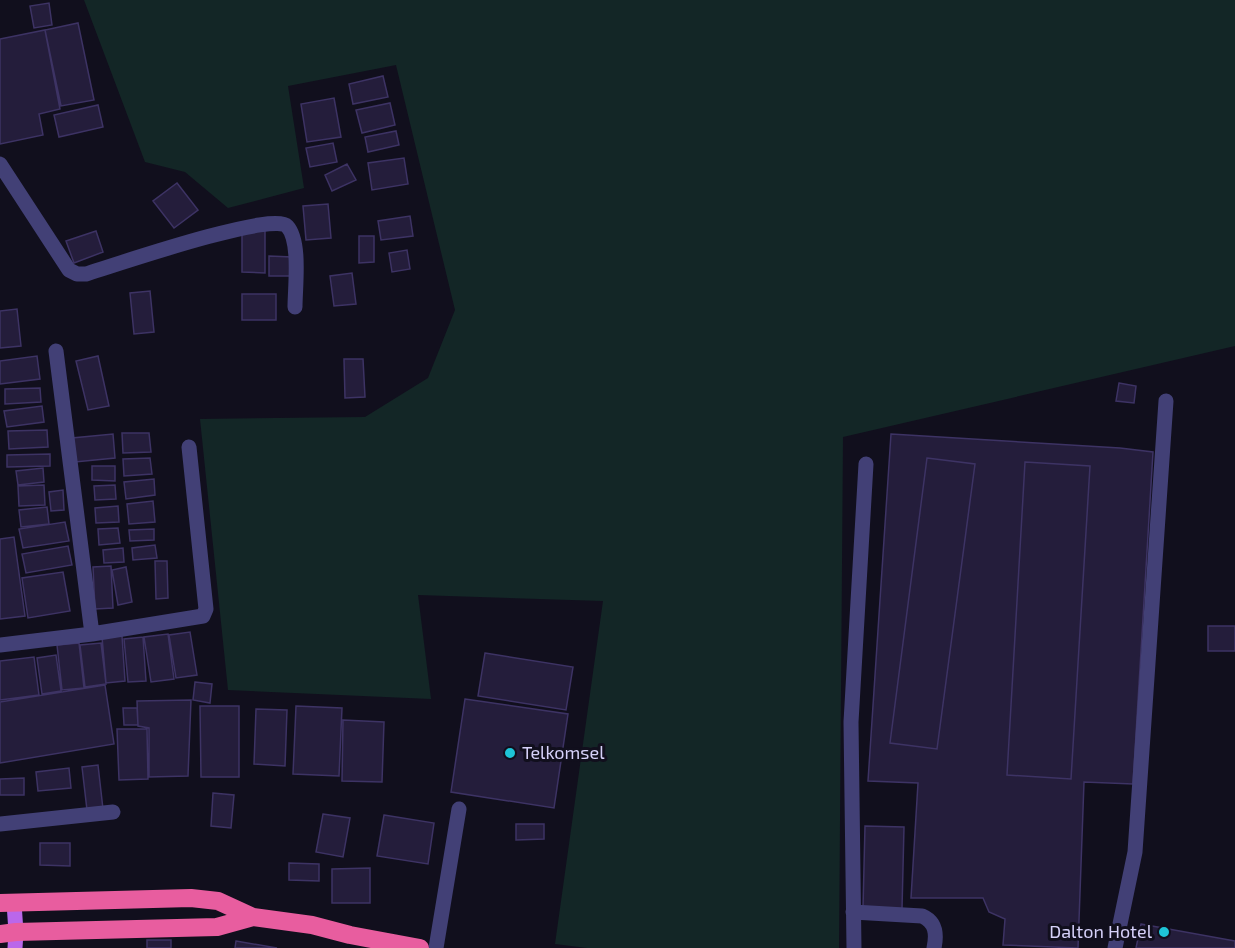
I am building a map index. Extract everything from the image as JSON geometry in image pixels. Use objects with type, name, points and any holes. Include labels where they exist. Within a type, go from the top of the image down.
[{"type":"highway","points":[[7,903],[191,898],[218,901],[253,917],[312,926],[420,948]]},
{"type":"highway","points":[[10,938],[217,927],[253,917]]},
{"type":"main road","points":[[7,903],[10,938]]},
{"type":"street","points":[[0,164],[69,270],[77,274],[86,274],[236,228],[269,222],[283,223],[288,226],[295,245],[295,307]]},
{"type":"street","points":[[56,351],[93,634]]},
{"type":"street","points":[[1115,948],[1135,852],[1166,401]]},
{"type":"street","points":[[0,645],[93,634],[196,619],[203,616],[205,613],[189,447]]},
{"type":"street","points":[[854,948],[851,722],[866,464]]},
{"type":"street","points":[[436,948],[459,809]]},
{"type":"street","points":[[0,824],[113,812]]},
{"type":"street","points":[[853,912],[922,916],[929,919],[936,936],[934,948]]},
{"type":"green space","points":[[84,0],[1235,0],[1235,346],[843,437],[839,948],[587,948],[555,944],[603,601],[418,595],[431,699],[228,690],[200,419],[365,417],[428,378],[455,310],[396,65],[288,86],[304,188],[228,208],[185,172],[145,162]]},
{"type":"building","points":[[49,3],[52,25],[34,28],[30,6]]},
{"type":"building","points":[[78,23],[94,100],[61,106],[45,30]]},
{"type":"building","points":[[45,30],[60,109],[39,114],[43,135],[0,144],[0,39]]},
{"type":"building","points":[[383,76],[388,97],[353,104],[349,84]]},
{"type":"building","points":[[334,98],[341,137],[307,142],[301,104]]},
{"type":"building","points":[[390,103],[395,125],[362,133],[356,110]]},
{"type":"building","points":[[98,105],[103,127],[59,137],[54,115]]},
{"type":"building","points":[[396,131],[399,145],[368,152],[365,137]]},
{"type":"building","points":[[333,143],[337,162],[310,167],[306,148]]},
{"type":"building","points":[[404,158],[408,184],[372,190],[368,163]]},
{"type":"building","points":[[347,164],[356,180],[332,191],[325,175]]},
{"type":"building","points":[[177,183],[198,210],[174,228],[153,201]]},
{"type":"building","points":[[328,204],[331,238],[306,240],[303,206]]},
{"type":"building","points":[[410,216],[413,236],[381,240],[378,221]]},
{"type":"building","points":[[96,231],[103,252],[74,263],[66,241]]},
{"type":"building","points":[[242,231],[265,231],[265,273],[242,272]]},
{"type":"building","points":[[359,236],[374,236],[374,262],[359,263]]},
{"type":"building","points":[[407,250],[410,269],[392,272],[389,253]]},
{"type":"building","points":[[269,256],[292,257],[292,276],[269,276]]},
{"type":"building","points":[[352,273],[356,304],[334,306],[330,276]]},
{"type":"building","points":[[150,291],[154,332],[134,334],[130,293]]},
{"type":"building","points":[[242,294],[276,294],[276,320],[242,320]]},
{"type":"building","points":[[17,309],[21,346],[0,348],[0,311]]},
{"type":"building","points":[[37,356],[40,379],[0,384],[0,361]]},
{"type":"building","points":[[98,356],[109,406],[88,410],[76,361]]},
{"type":"building","points":[[344,359],[363,359],[365,397],[345,398]]},
{"type":"building","points":[[1119,383],[1136,386],[1134,403],[1116,401]]},
{"type":"building","points":[[40,388],[41,402],[5,404],[5,389]]},
{"type":"building","points":[[42,406],[44,422],[7,427],[4,411]]},
{"type":"building","points":[[47,430],[48,447],[9,449],[8,431]]},
{"type":"building","points":[[122,433],[149,433],[151,452],[123,453]]},
{"type":"building","points":[[113,434],[115,458],[75,462],[72,438]]},
{"type":"building","points":[[891,434],[1153,452],[1133,784],[1084,782],[1078,948],[1003,945],[1005,919],[989,912],[983,898],[911,898],[918,783],[868,781]]},
{"type":"building","points":[[50,454],[50,466],[7,467],[7,455]]},
{"type":"building","points":[[150,458],[152,474],[124,476],[123,459]]},
{"type":"building","points":[[927,458],[975,464],[937,749],[890,743]]},
{"type":"building","points":[[1025,462],[1090,466],[1071,779],[1007,775]]},
{"type":"building","points":[[92,466],[115,466],[115,481],[92,480]]},
{"type":"building","points":[[43,468],[44,482],[18,485],[16,471]]},
{"type":"building","points":[[154,479],[155,495],[126,499],[124,482]]},
{"type":"building","points":[[44,485],[45,505],[19,506],[18,486]]},
{"type":"building","points":[[115,485],[116,499],[95,500],[94,486]]},
{"type":"building","points":[[63,490],[64,510],[51,511],[49,492]]},
{"type":"building","points":[[153,501],[155,522],[129,524],[127,504]]},
{"type":"building","points":[[118,506],[119,522],[96,523],[95,508]]},
{"type":"building","points":[[47,507],[49,524],[21,527],[19,510]]},
{"type":"building","points":[[65,522],[69,541],[23,548],[19,529]]},
{"type":"building","points":[[118,528],[120,543],[99,545],[98,529]]},
{"type":"building","points":[[154,529],[154,540],[130,541],[129,530]]},
{"type":"building","points":[[14,537],[25,616],[0,619],[0,539]]},
{"type":"building","points":[[155,545],[157,558],[133,560],[132,548]]},
{"type":"building","points":[[68,546],[72,565],[26,573],[22,554]]},
{"type":"building","points":[[123,548],[124,562],[104,563],[103,550]]},
{"type":"building","points":[[155,561],[167,561],[168,598],[156,599]]},
{"type":"building","points":[[111,566],[113,608],[95,609],[93,567]]},
{"type":"building","points":[[126,567],[132,602],[118,605],[112,570]]},
{"type":"building","points":[[63,572],[70,611],[28,618],[22,578]]},
{"type":"building","points":[[1208,626],[1235,626],[1235,651],[1208,651]]},
{"type":"building","points":[[190,632],[197,675],[176,678],[169,635]]},
{"type":"building","points":[[168,634],[174,679],[151,682],[144,637]]},
{"type":"building","points":[[122,636],[125,681],[106,683],[102,637]]},
{"type":"building","points":[[143,637],[146,681],[128,682],[124,639]]},
{"type":"building","points":[[79,643],[84,688],[62,690],[57,645]]},
{"type":"building","points":[[101,643],[106,684],[85,687],[80,645]]},
{"type":"building","points":[[485,653],[573,667],[566,710],[478,696]]},
{"type":"building","points":[[56,655],[61,691],[42,694],[37,658]]},
{"type":"building","points":[[34,657],[39,695],[0,700],[0,661]]},
{"type":"building","points":[[195,682],[212,684],[210,703],[193,700]]},
{"type":"building","points":[[105,685],[114,744],[0,763],[0,702]]},
{"type":"building","name":"Telkomsel","points":[[465,699],[568,714],[554,808],[451,792]]},
{"type":"building","points":[[191,700],[188,776],[149,777],[149,728],[138,726],[137,701]]},
{"type":"building","points":[[200,706],[239,706],[239,777],[201,777]]},
{"type":"building","points":[[296,706],[342,708],[339,776],[293,774]]},
{"type":"building","points":[[123,708],[137,708],[138,725],[124,725]]},
{"type":"building","points":[[256,709],[287,710],[285,766],[254,764]]},
{"type":"building","points":[[343,720],[384,722],[382,782],[342,781]]},
{"type":"building","points":[[117,729],[147,729],[148,779],[119,780]]},
{"type":"building","points":[[98,765],[103,809],[87,810],[82,767]]},
{"type":"building","points":[[69,768],[71,788],[38,791],[36,772]]},
{"type":"building","points":[[24,778],[24,795],[0,795],[0,779]]},
{"type":"building","points":[[213,793],[234,795],[231,828],[211,826]]},
{"type":"building","points":[[323,814],[350,818],[343,857],[316,852]]},
{"type":"building","points":[[384,815],[434,823],[428,864],[377,856]]},
{"type":"building","points":[[516,824],[544,824],[544,839],[516,840]]},
{"type":"building","points":[[865,826],[904,827],[902,909],[863,908]]},
{"type":"building","points":[[40,843],[70,843],[70,866],[40,865]]},
{"type":"building","points":[[289,863],[319,864],[319,881],[289,880]]},
{"type":"building","points":[[370,868],[370,903],[332,903],[332,869]]},
{"type":"building","name":"Dalton Hotel","points":[[1141,924],[1235,941],[1235,948],[1136,948]]},
{"type":"building","points":[[147,940],[171,940],[171,948],[147,948]]},
{"type":"building","points":[[236,941],[277,948],[235,948]]},
{"type":"place","name":"Telkomsel","points":[[510,753]]},
{"type":"place","name":"Dalton Hotel","points":[[1164,932]]}]
